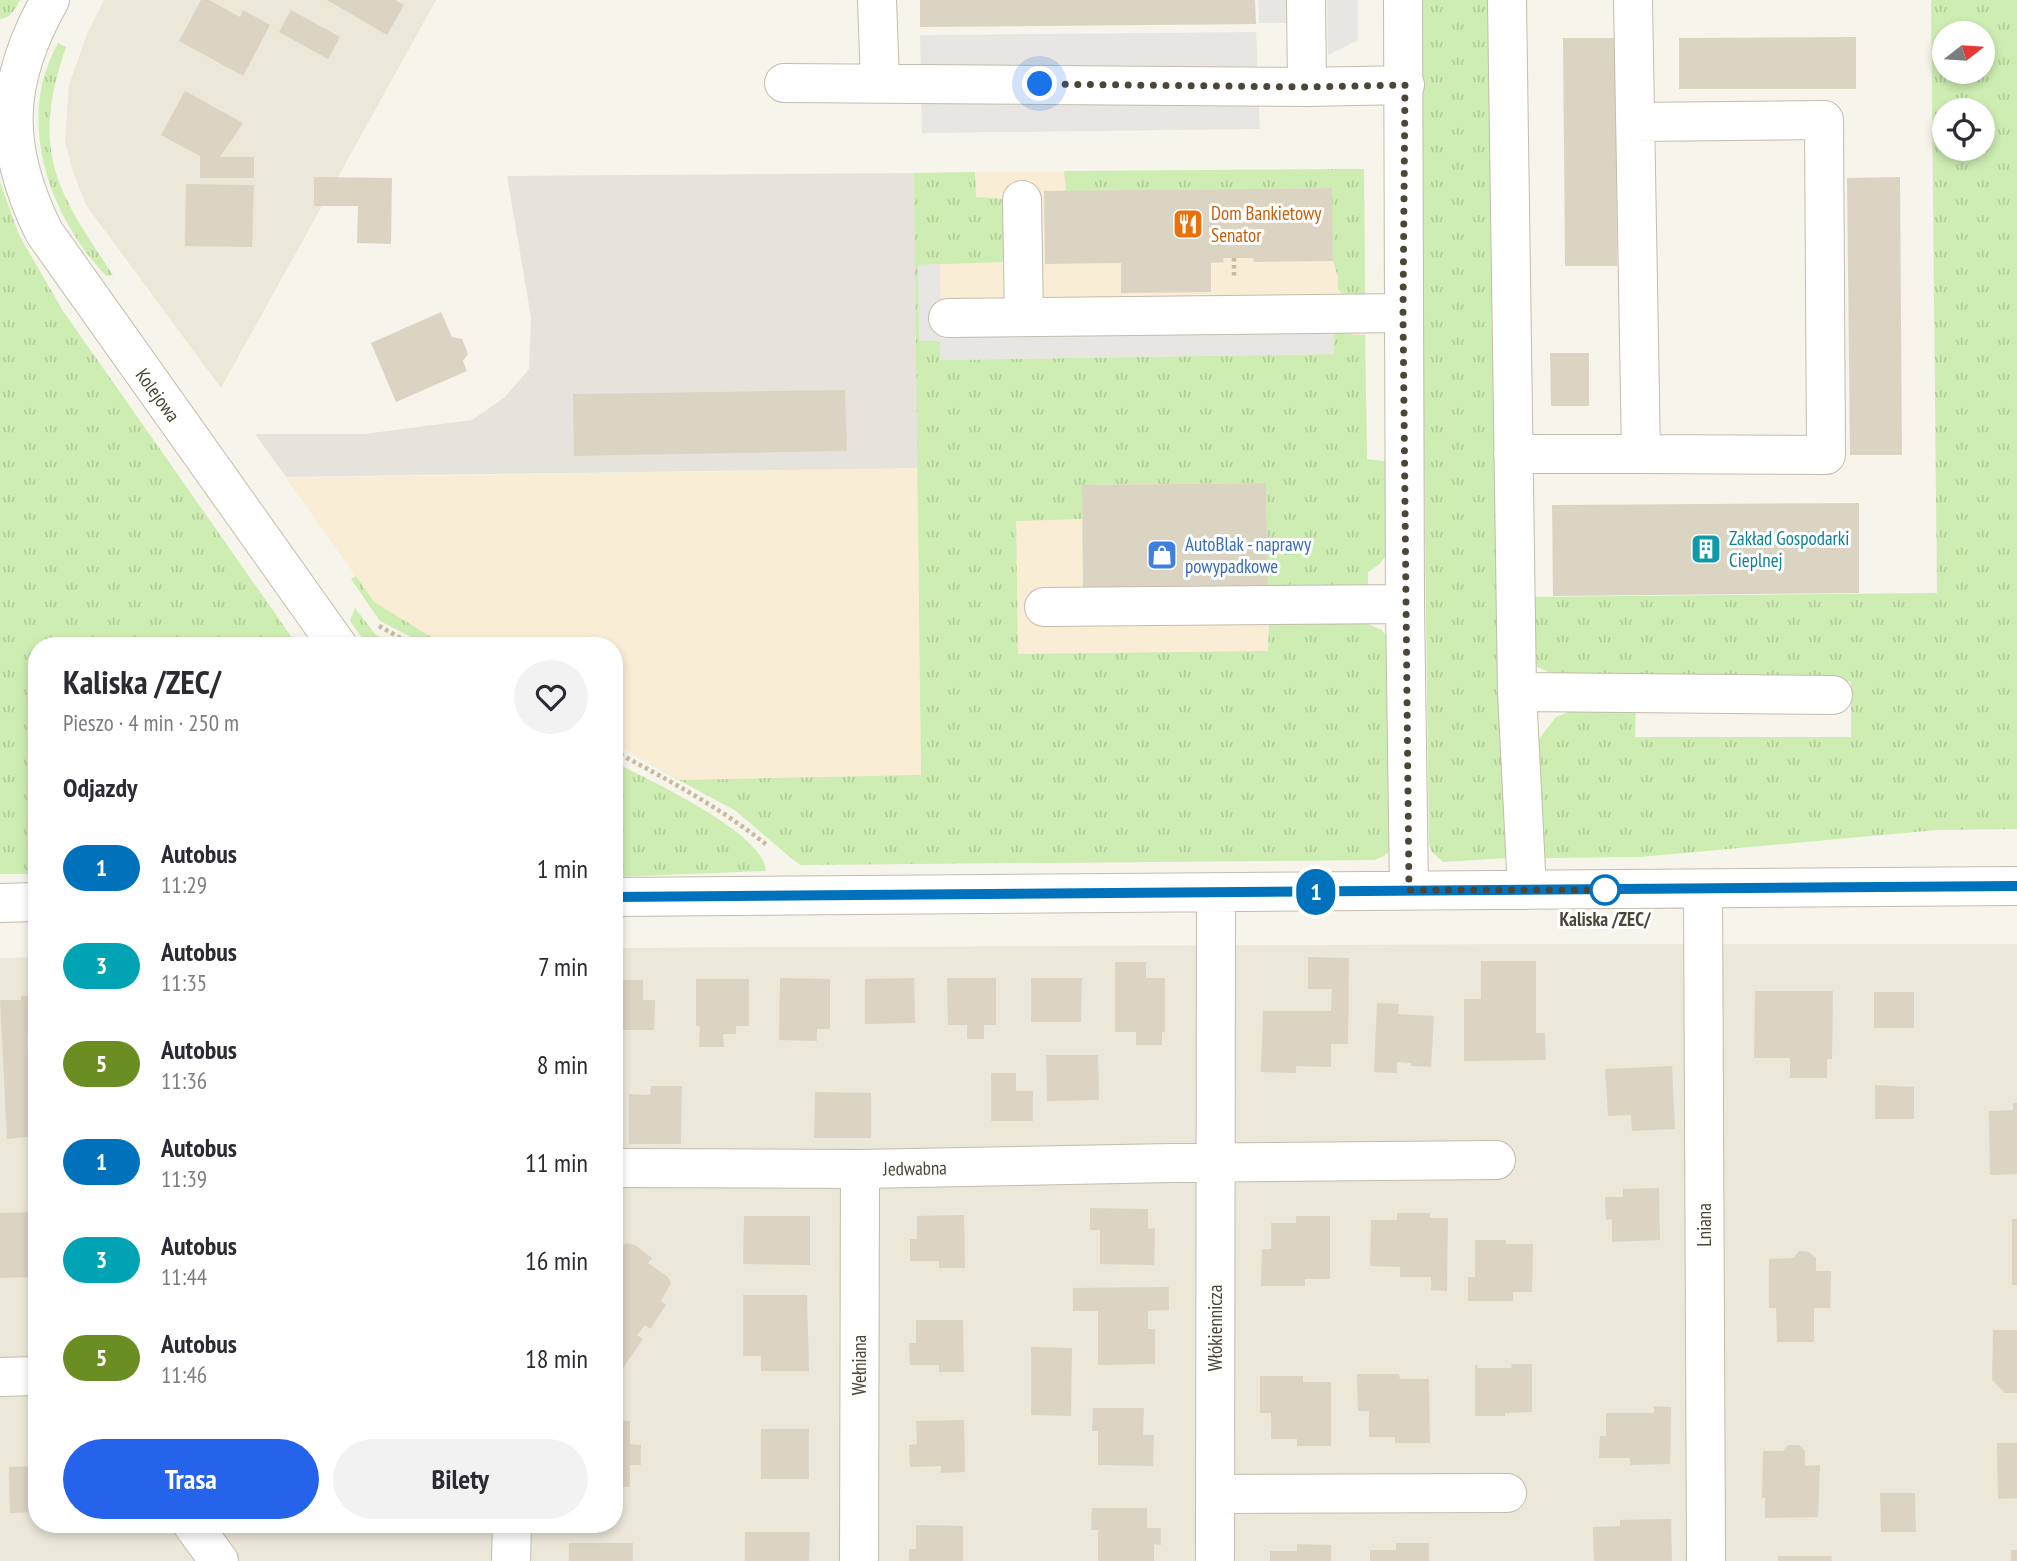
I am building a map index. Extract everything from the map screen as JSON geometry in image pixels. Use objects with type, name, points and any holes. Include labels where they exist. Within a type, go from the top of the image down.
[{"type":"street","name":"Kolejowa","points":[[50,0],[13,47],[13,97],[7,142],[28,201],[44,232],[332,637]]},
{"type":"street","points":[[877,0],[880,82]]},
{"type":"street","points":[[1306,0],[1307,87]]},
{"type":"street","points":[[1403,0],[1403,313],[1409,890]]},
{"type":"street","points":[[1507,0],[1517,692],[1527,890]]},
{"type":"street","points":[[1633,0],[1641,454]]},
{"type":"street","points":[[784,83],[1307,87],[1405,85]]},
{"type":"street","points":[[1513,454],[1826,454],[1824,120],[1635,122]]},
{"type":"street","points":[[1023,200],[1024,317]]},
{"type":"street","points":[[948,318],[1403,313]]},
{"type":"street","points":[[1044,607],[1405,604]]},
{"type":"street","points":[[1517,692],[1833,695]]},
{"type":"street","points":[[623,897],[2017,886]]},
{"type":"street","name":"Lniana","points":[[1703,889],[1706,1561]]},
{"type":"street","name":"Włókiennicza","points":[[1215,1561],[1216,892]]},
{"type":"street","points":[[0,903],[28,902]]},
{"type":"street","points":[[1216,1162],[1496,1160]]},
{"type":"street","name":"Jedwabna","points":[[623,1168],[860,1169],[1216,1162]]},
{"type":"street","name":"Wełniana","points":[[859,1561],[860,1169]]},
{"type":"street","points":[[0,1377],[28,1377]]},
{"type":"street","points":[[1215,1494],[1507,1493]]},
{"type":"street","points":[[199,1533],[219,1561]]},
{"type":"street","points":[[511,1561],[512,1533]]},
{"type":"path","points":[[379,626],[399,637]]},
{"type":"path","points":[[623,756],[700,797],[768,846]]},
{"type":"shaded area","points":[[104,0],[436,0],[221,388],[86,205],[74,174],[65,142],[69,85],[87,34]]},
{"type":"shaded area","points":[[1258,0],[1291,0],[1291,23],[1259,23]]},
{"type":"shaded area","points":[[1327,0],[1358,0],[1358,40],[1328,55]]},
{"type":"shaded area","points":[[1256,32],[1260,129],[922,133],[920,35]]},
{"type":"shaded area","points":[[1364,169],[1370,772],[680,780],[623,748],[623,637],[431,637],[374,602],[286,478],[917,468],[914,173]]},
{"type":"shaded area","points":[[914,173],[918,468],[286,477],[255,434],[364,434],[472,420],[505,397],[529,369],[531,317],[507,176]]},
{"type":"shaded area","points":[[940,264],[941,334],[1334,329],[1334,354],[940,360],[940,341],[919,341],[918,265]]},
{"type":"shaded area","points":[[2017,944],[2017,1561],[0,1561],[0,958],[28,957],[28,1533],[623,1533],[623,948]]},
{"type":"green space","points":[[0,0],[20,0],[10,15],[0,19]]},
{"type":"green space","points":[[1418,0],[1495,0],[1508,858],[1443,862],[1432,852],[1429,844]]},
{"type":"green space","points":[[1931,0],[2017,0],[2017,829],[1937,830],[1640,857],[1546,858],[1539,849],[1535,744],[1556,717],[1583,706],[1636,705],[1635,737],[1851,737],[1851,681],[1582,677],[1553,674],[1535,666],[1520,597],[1937,593],[1933,161],[1995,161],[1995,98],[1932,99]]},
{"type":"green space","points":[[58,43],[66,47],[55,83],[50,115],[50,142],[55,168],[77,218],[113,275],[106,276],[75,236],[62,213],[44,165],[38,114],[44,77]]},
{"type":"green space","points":[[1364,169],[1365,300],[1344,297],[1338,289],[1338,277],[1333,261],[1331,188],[1066,191],[1064,171]]},
{"type":"green space","points":[[975,172],[976,197],[1003,199],[1006,259],[1002,262],[918,265],[920,341],[940,341],[941,360],[1334,354],[1334,329],[1349,330],[1352,335],[1365,335],[1367,459],[1391,462],[1388,552],[1380,564],[1368,572],[1368,587],[1268,589],[1266,483],[1082,485],[1082,519],[1016,521],[1018,654],[1268,651],[1269,623],[1368,624],[1382,630],[1390,642],[1391,850],[1384,856],[1375,860],[801,865],[736,811],[623,750],[680,780],[921,775],[914,173]]},
{"type":"green space","points":[[0,182],[19,235],[63,311],[292,637],[28,637],[28,874],[0,874]]},
{"type":"green space","points":[[356,576],[374,602],[431,637],[411,637],[380,621],[351,579]]},
{"type":"green space","points":[[355,608],[380,637],[362,637],[350,621]]},
{"type":"green space","points":[[623,767],[726,824],[761,856],[766,871],[623,877]]},
{"type":"building","points":[[201,0],[209,0],[240,17],[243,10],[270,25],[243,76],[179,41]]},
{"type":"building","points":[[327,0],[395,0],[404,5],[387,35]]},
{"type":"building","points":[[920,0],[1255,0],[1256,24],[920,27]]},
{"type":"building","points":[[291,10],[340,37],[328,59],[279,32]]},
{"type":"building","points":[[1856,37],[1856,89],[1679,89],[1679,38]]},
{"type":"building","points":[[1563,38],[1616,38],[1617,266],[1565,266]]},
{"type":"building","points":[[185,91],[243,123],[220,157],[254,157],[254,178],[200,178],[200,156],[161,135]]},
{"type":"building","points":[[314,177],[392,178],[391,244],[357,243],[358,206],[314,206]]},
{"type":"building","points":[[1900,177],[1902,455],[1850,455],[1847,178]]},
{"type":"building","points":[[186,184],[254,185],[252,247],[185,246]]},
{"type":"building","name":"Dom Bankietowy Senator","points":[[1332,188],[1333,261],[1254,262],[1253,258],[1223,258],[1224,262],[1211,263],[1211,292],[1121,293],[1121,263],[1045,264],[1044,191]]},
{"type":"building","points":[[441,312],[452,337],[462,339],[468,354],[463,361],[467,371],[396,402],[371,343]]},
{"type":"building","points":[[1550,353],[1589,353],[1589,406],[1551,406]]},
{"type":"building","points":[[845,390],[847,451],[574,456],[573,394]]},
{"type":"building","points":[[1266,483],[1268,589],[1083,592],[1082,485]]},
{"type":"building","name":"Zakład Gospodarki Cieplnej","points":[[1859,503],[1859,593],[1553,596],[1552,505]]},
{"type":"building","points":[[1308,957],[1349,958],[1348,1044],[1331,1044],[1331,1067],[1296,1066],[1296,1073],[1261,1072],[1263,1011],[1331,1011],[1332,989],[1308,989]]},
{"type":"building","points":[[1481,961],[1536,961],[1536,1033],[1545,1033],[1546,1060],[1464,1061],[1464,999],[1481,999]]},
{"type":"building","points":[[1115,962],[1146,962],[1146,978],[1165,978],[1165,1032],[1162,1032],[1162,1045],[1136,1045],[1136,1032],[1115,1032]]},
{"type":"building","points":[[780,978],[830,979],[830,1029],[817,1029],[817,1041],[779,1040]]},
{"type":"building","points":[[914,978],[915,1023],[865,1024],[865,979]]},
{"type":"building","points":[[947,978],[996,978],[996,1025],[984,1025],[984,1039],[967,1039],[967,1025],[948,1025]]},
{"type":"building","points":[[1031,978],[1082,978],[1081,1022],[1031,1022]]},
{"type":"building","points":[[696,979],[749,979],[749,1026],[736,1026],[736,1034],[723,1034],[724,1047],[699,1047]]},
{"type":"building","points":[[623,980],[643,980],[643,1000],[655,1000],[654,1030],[623,1030]]},
{"type":"building","points":[[1755,991],[1833,991],[1832,1059],[1827,1059],[1827,1078],[1790,1078],[1790,1058],[1754,1058]]},
{"type":"building","points":[[1874,992],[1914,992],[1914,1028],[1874,1028]]},
{"type":"building","points":[[21,996],[28,996],[28,1137],[7,1139],[0,1000],[21,1000]]},
{"type":"building","points":[[1377,1003],[1399,1004],[1398,1014],[1434,1016],[1431,1067],[1397,1062],[1397,1073],[1374,1072]]},
{"type":"building","points":[[1046,1055],[1098,1055],[1099,1100],[1047,1101]]},
{"type":"building","points":[[1672,1066],[1675,1129],[1632,1131],[1631,1115],[1608,1116],[1605,1069]]},
{"type":"building","points":[[991,1073],[1016,1073],[1016,1091],[1033,1091],[1033,1121],[991,1121]]},
{"type":"building","points":[[1875,1085],[1914,1087],[1914,1119],[1875,1119]]},
{"type":"building","points":[[651,1086],[682,1086],[681,1144],[629,1144],[629,1094],[650,1095]]},
{"type":"building","points":[[815,1092],[871,1093],[871,1138],[814,1138]]},
{"type":"building","points":[[2013,1103],[2017,1103],[2017,1174],[1990,1175],[1989,1111],[2013,1110]]},
{"type":"building","points":[[1659,1188],[1660,1240],[1612,1242],[1612,1219],[1606,1220],[1605,1197],[1623,1197],[1623,1189]]},
{"type":"building","points":[[1090,1208],[1148,1209],[1148,1229],[1155,1228],[1154,1265],[1100,1264],[1100,1230],[1090,1230]]},
{"type":"building","points":[[28,1212],[28,1277],[0,1278],[0,1213]]},
{"type":"building","points":[[1397,1213],[1430,1213],[1430,1218],[1448,1218],[1447,1291],[1431,1290],[1431,1277],[1400,1277],[1400,1267],[1370,1266],[1371,1220],[1397,1220]]},
{"type":"building","points":[[964,1215],[965,1268],[939,1268],[939,1261],[910,1261],[910,1239],[917,1239],[917,1216]]},
{"type":"building","points":[[744,1216],[810,1216],[810,1265],[743,1264]]},
{"type":"building","points":[[1296,1216],[1330,1216],[1330,1279],[1305,1279],[1305,1286],[1261,1286],[1262,1249],[1271,1249],[1271,1223],[1296,1223]]},
{"type":"building","points":[[2012,1219],[2017,1219],[2017,1285],[2012,1285]]},
{"type":"building","points":[[1475,1240],[1506,1240],[1506,1244],[1533,1244],[1532,1292],[1513,1292],[1513,1301],[1468,1301],[1468,1277],[1475,1277]]},
{"type":"building","points":[[627,1243],[635,1245],[652,1258],[648,1263],[668,1277],[671,1283],[661,1301],[666,1305],[650,1329],[645,1325],[637,1335],[643,1339],[623,1368],[623,1246]]},
{"type":"building","points":[[1799,1251],[1809,1252],[1816,1258],[1816,1271],[1831,1271],[1830,1308],[1814,1308],[1814,1342],[1777,1342],[1776,1308],[1769,1308],[1769,1259],[1793,1258]]},
{"type":"building","points":[[1169,1287],[1169,1310],[1148,1311],[1148,1329],[1155,1329],[1155,1364],[1098,1365],[1098,1311],[1073,1311],[1073,1288]]},
{"type":"building","points":[[743,1295],[807,1295],[809,1371],[761,1371],[761,1356],[743,1356]]},
{"type":"building","points":[[916,1320],[963,1320],[964,1372],[939,1372],[939,1365],[910,1365],[909,1343],[916,1343]]},
{"type":"building","points":[[1993,1330],[2017,1330],[2017,1393],[2005,1393],[1992,1380]]},
{"type":"building","points":[[1031,1347],[1072,1348],[1071,1416],[1031,1415]]},
{"type":"building","points":[[1511,1364],[1532,1364],[1532,1412],[1505,1413],[1505,1416],[1475,1416],[1475,1365],[1478,1365],[1477,1368],[1512,1368]]},
{"type":"building","points":[[1357,1374],[1399,1374],[1400,1379],[1429,1379],[1430,1443],[1395,1443],[1395,1437],[1369,1437],[1369,1411],[1358,1411]]},
{"type":"building","points":[[1260,1376],[1303,1376],[1303,1382],[1331,1382],[1331,1446],[1297,1446],[1297,1439],[1271,1439],[1271,1413],[1260,1413]]},
{"type":"building","points":[[1654,1406],[1671,1407],[1670,1464],[1630,1465],[1630,1458],[1599,1458],[1600,1436],[1606,1436],[1606,1413],[1654,1413]]},
{"type":"building","points":[[1093,1408],[1144,1408],[1143,1435],[1154,1435],[1153,1466],[1098,1465],[1098,1431],[1092,1431]]},
{"type":"building","points":[[964,1420],[965,1472],[941,1473],[941,1466],[910,1467],[909,1445],[917,1444],[916,1421]]},
{"type":"building","points":[[623,1421],[630,1421],[630,1444],[641,1445],[641,1465],[630,1465],[630,1487],[623,1487]]},
{"type":"building","points":[[761,1429],[809,1429],[809,1479],[761,1479]]},
{"type":"building","points":[[1997,1443],[2017,1443],[2017,1498],[1998,1499]]},
{"type":"building","points":[[1788,1445],[1799,1445],[1805,1451],[1805,1466],[1820,1465],[1818,1517],[1765,1518],[1765,1498],[1762,1498],[1763,1451],[1783,1451]]},
{"type":"building","points":[[28,1466],[28,1512],[10,1513],[9,1467]]},
{"type":"building","points":[[1880,1493],[1915,1493],[1916,1532],[1881,1532]]},
{"type":"building","points":[[1092,1508],[1147,1508],[1147,1528],[1161,1528],[1161,1545],[1154,1544],[1154,1561],[1098,1561],[1098,1530],[1091,1530]]},
{"type":"building","points":[[1671,1519],[1672,1561],[1594,1561],[1593,1527],[1620,1526],[1620,1520]]},
{"type":"building","points":[[916,1525],[963,1526],[963,1561],[909,1561],[909,1549],[916,1549]]},
{"type":"building","points":[[745,1532],[810,1532],[809,1561],[745,1561]]},
{"type":"building","points":[[569,1543],[633,1543],[633,1561],[569,1561]]},
{"type":"building","points":[[1396,1543],[1429,1543],[1429,1561],[1370,1561],[1370,1550],[1396,1550]]},
{"type":"building","points":[[1297,1544],[1331,1545],[1331,1561],[1270,1561],[1270,1551],[1297,1551]]},
{"type":"building","points":[[2011,1550],[2017,1550],[2017,1561],[2011,1561]]},
{"type":"building","points":[[1778,1556],[1831,1556],[1832,1561],[1778,1561]]},
{"type":"bus line","name":"1","points":[[623,897],[2017,886]]},
{"type":"place","name":"Dom Bankietowy Senator","points":[[1188,224]]},
{"type":"place","name":"Zakład Gospodarki Cieplnej","points":[[1706,549]]},
{"type":"place","name":"AutoBlak - naprawy powypadkowe","points":[[1162,555]]},
{"type":"place","name":"Kaliska /ZEC/","points":[[1605,890]]},
{"type":"route","points":[[1040,84],[1307,87],[1405,85],[1403,313],[1409,890],[1605,890]]}]
